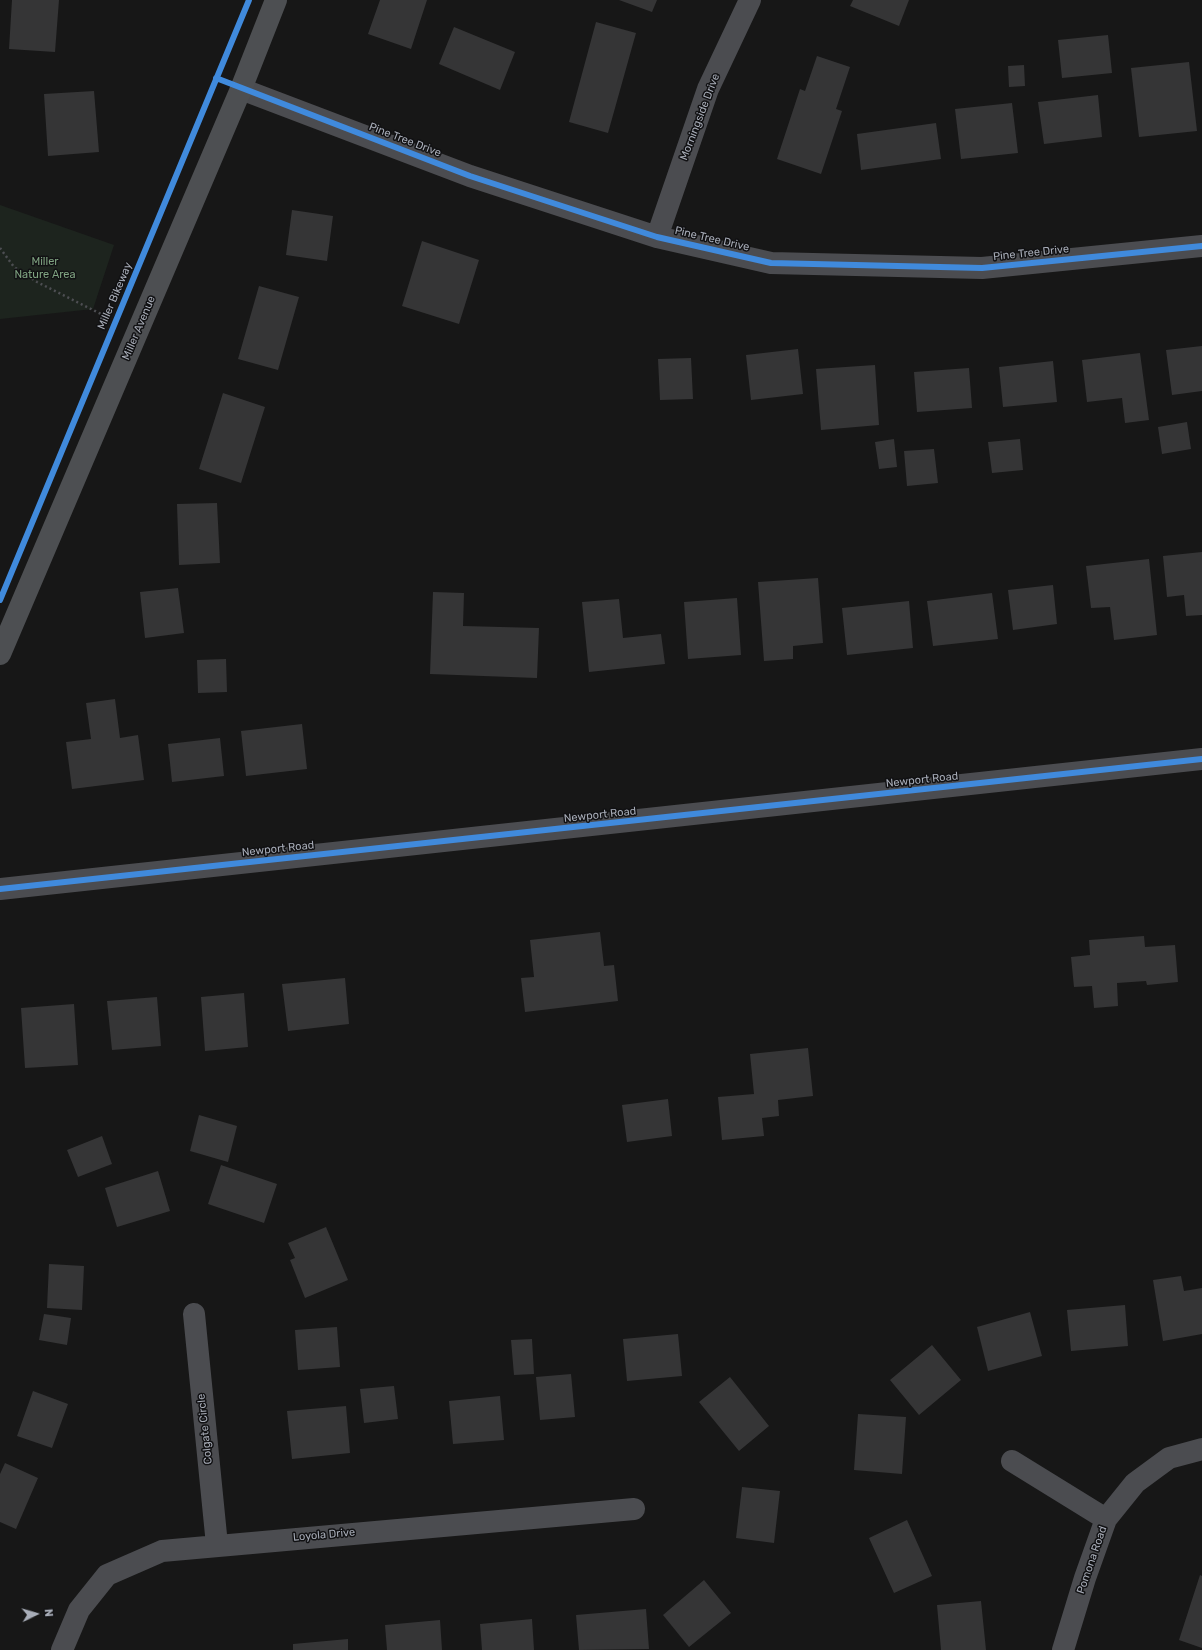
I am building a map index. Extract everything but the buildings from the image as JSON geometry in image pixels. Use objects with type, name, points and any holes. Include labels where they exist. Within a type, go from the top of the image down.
[{"type":"main road","name":"Miller Avenue","points":[[0,654],[241,89],[276,0]]},
{"type":"street","name":"Morningside Drive","points":[[657,237],[708,89],[750,0]]},
{"type":"street","name":"Pine Tree Drive","points":[[241,89],[470,176],[657,237],[770,263],[982,268],[1202,246]]},
{"type":"street","name":"Newport Road","points":[[0,888],[1202,759]]},
{"type":"street","name":"Colgate Circle","points":[[194,1314],[217,1544]]},
{"type":"street","name":"Pomona Road","points":[[1063,1650],[1085,1578],[1106,1519],[1135,1483],[1141,1478],[1170,1458],[1202,1449]]},
{"type":"street","points":[[1012,1461],[1106,1519]]},
{"type":"street","name":"Loyola Drive","points":[[62,1650],[79,1610],[107,1575],[162,1550],[217,1544],[634,1509]]},
{"type":"path","points":[[0,248],[14,267],[37,282],[109,318]]},
{"type":"green space","name":"Miller Nature Area","points":[[0,205],[114,245],[93,309],[0,319]]},
{"type":"cycle path","name":"Miller Bikeway","points":[[0,600],[249,0]]},
{"type":"cycle path","points":[[216,78],[470,176],[657,237],[771,263],[982,268],[1202,246]]},
{"type":"cycle path","points":[[0,889],[1202,759]]}]
